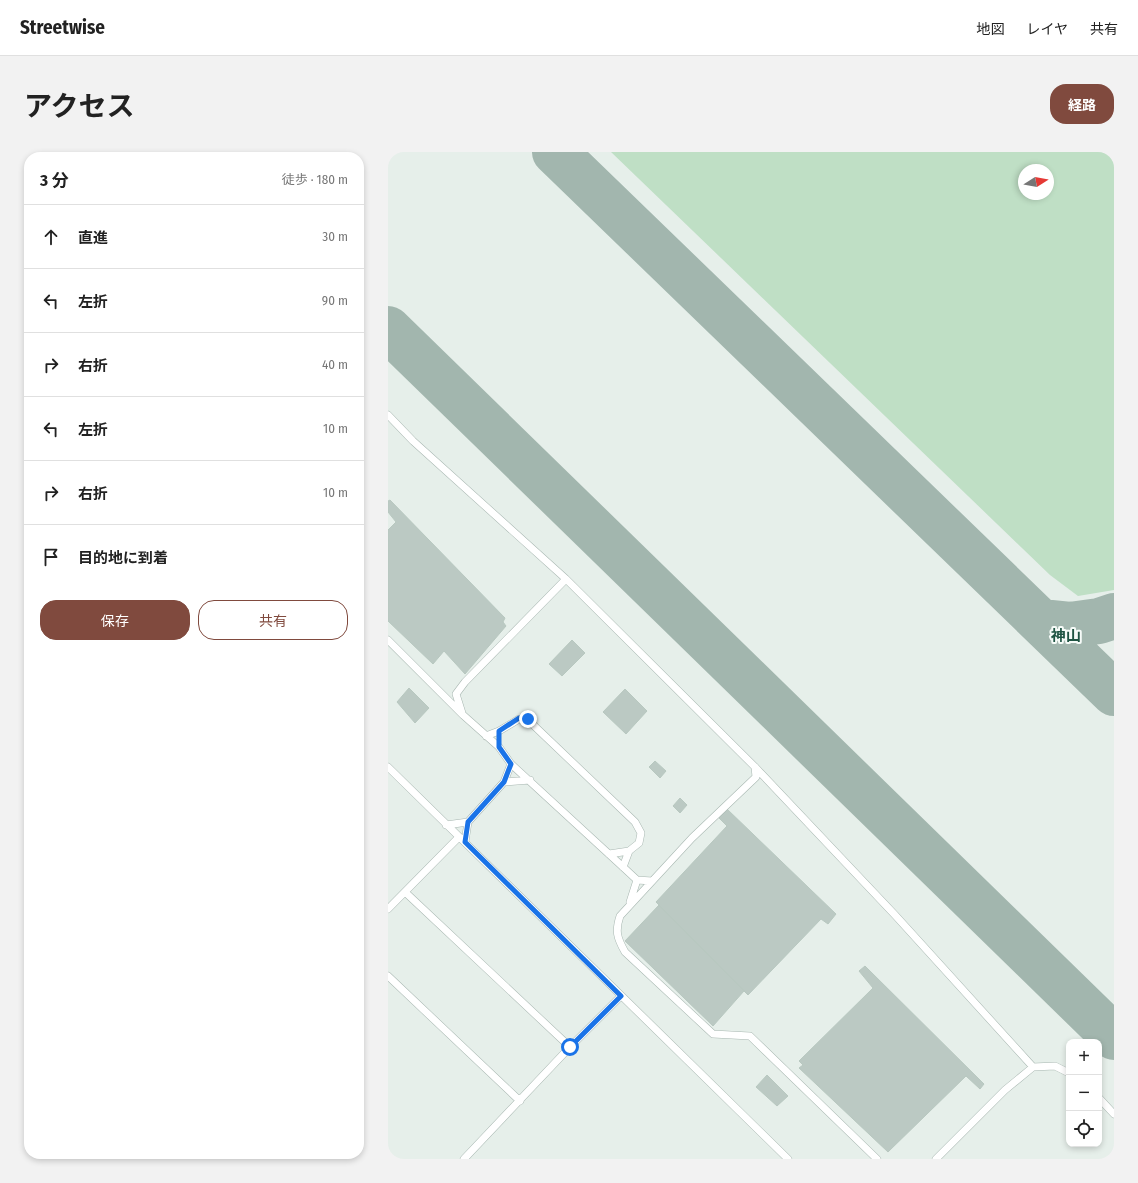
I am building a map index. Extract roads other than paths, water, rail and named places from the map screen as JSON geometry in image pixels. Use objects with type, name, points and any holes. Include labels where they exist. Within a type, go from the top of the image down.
[{"type":"lane","points":[[388,415],[419,446],[566,579],[755,767],[895,915],[1033,1067]]},
{"type":"lane","points":[[462,715],[456,694],[460,688],[566,579]]},
{"type":"lane","points":[[388,640],[462,715],[499,747],[511,764],[637,880],[652,880]]},
{"type":"lane","points":[[486,736],[499,731],[519,718],[528,719],[635,822],[641,833],[638,844],[629,851],[609,854]]},
{"type":"lane","points":[[499,731],[499,747]]},
{"type":"lane","points":[[388,909],[462,840],[468,822],[504,782],[511,764]]},
{"type":"lane","points":[[388,767],[788,1159]]},
{"type":"lane","points":[[755,767],[756,777],[692,838],[620,916],[616,928],[619,941],[625,952],[713,1034],[750,1036],[877,1159]]},
{"type":"lane","points":[[504,782],[530,780]]},
{"type":"lane","points":[[446,825],[468,822]]},
{"type":"lane","points":[[623,867],[629,851]]},
{"type":"lane","points":[[630,904],[637,880]]},
{"type":"lane","points":[[405,892],[570,1047]]},
{"type":"lane","points":[[388,976],[520,1101]]},
{"type":"lane","points":[[464,1159],[570,1047],[621,996]]},
{"type":"lane","points":[[936,1159],[1005,1090],[1033,1067],[1055,1066],[1066,1072]]},
{"type":"lane","points":[[1102,1101],[1114,1114]]},
{"type":"district","name":"神山","points":[[1066,636]]}]
